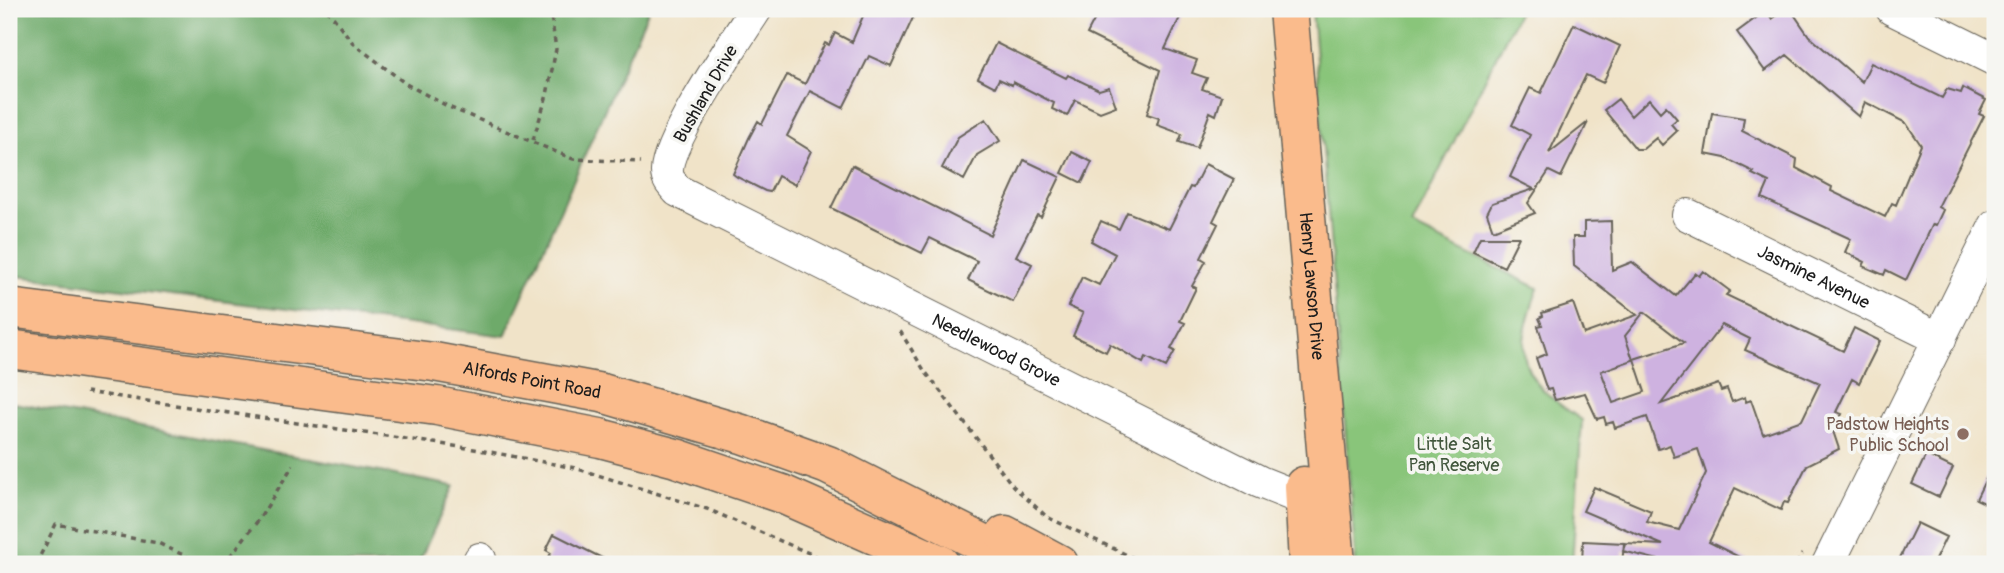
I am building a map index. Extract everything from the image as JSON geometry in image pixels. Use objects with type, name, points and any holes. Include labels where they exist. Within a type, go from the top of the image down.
[{"type":"main road","name":"Henry Lawson Drive","points":[[1287,9],[1317,499],[1308,564]]},
{"type":"main road","name":"Alfords Point Road","points":[[9,308],[434,362],[545,381],[681,414],[828,465],[1024,564]]},
{"type":"main road","points":[[9,349],[379,398],[525,421],[613,441],[733,477],[827,512],[940,564]]},
{"type":"main road","points":[[525,421],[616,464],[745,504],[883,564]]},
{"type":"main road","points":[[828,465],[964,514],[1059,564]]},
{"type":"main road","name":"Henry Lawson Drive","points":[[1317,499],[1336,564]]},
{"type":"street","name":"Bushland Drive","points":[[668,173],[691,113],[756,9]]},
{"type":"street","points":[[1892,9],[1995,60]]},
{"type":"street","name":"Needlewood Grove","points":[[668,173],[689,198],[906,303],[1260,482],[1317,499]]},
{"type":"street","name":"Jasmine Avenue","points":[[1688,215],[1940,339]]},
{"type":"street","points":[[1828,564],[1995,226]]},
{"type":"path","points":[[327,9],[353,43],[406,84],[451,108],[533,140],[573,159],[668,173]]},
{"type":"path","points":[[533,140],[556,49],[550,9]]},
{"type":"path","points":[[906,303],[901,323],[905,342],[1013,486],[1047,517],[1146,564]]},
{"type":"path","points":[[80,391],[474,449],[575,468],[707,509],[834,564]]},
{"type":"path","points":[[224,564],[260,518],[293,465]]},
{"type":"path","points":[[36,564],[56,524],[158,543],[202,564]]},
{"type":"green space","points":[[9,9],[649,9],[505,336],[9,275]]},
{"type":"green space","name":"Little Salt Pan Reserve","points":[[1312,9],[1520,9],[1412,226],[1538,288],[1525,333],[1527,365],[1545,392],[1582,420],[1572,564],[1356,564]]},
{"type":"green space","points":[[9,402],[454,486],[418,564],[9,564]]},
{"type":"building","points":[[866,9],[917,9],[891,66],[869,56],[843,108],[810,91],[787,136],[811,151],[795,185],[778,176],[770,192],[733,174],[758,121],[762,124],[787,75],[805,84],[825,43],[829,45],[835,33],[852,42]]},
{"type":"building","points":[[1100,9],[1184,9],[1165,49],[1197,60],[1192,73],[1207,78],[1202,89],[1222,96],[1216,115],[1210,112],[1197,148],[1179,142],[1182,134],[1157,125],[1159,118],[1147,114],[1160,70],[1087,34]]},
{"type":"building","points":[[1784,10],[1787,13],[1791,10],[1809,36],[1862,82],[1871,63],[1942,98],[1947,89],[1961,93],[1963,88],[1986,100],[1979,114],[1984,116],[1938,207],[1943,210],[1936,225],[1933,224],[1906,280],[1886,270],[1884,275],[1863,266],[1865,262],[1845,252],[1851,239],[1762,198],[1769,182],[1725,158],[1705,154],[1712,113],[1744,118],[1742,131],[1797,159],[1796,168],[1832,187],[1831,191],[1885,217],[1892,203],[1896,205],[1921,145],[1906,123],[1865,102],[1859,117],[1787,55],[1765,71],[1737,32],[1760,15],[1768,13],[1772,19]]},
{"type":"building","points":[[1574,24],[1620,46],[1603,83],[1586,75],[1549,153],[1588,122],[1561,177],[1549,171],[1528,203],[1535,213],[1493,230],[1487,213],[1492,203],[1534,189],[1510,177],[1530,135],[1512,125],[1530,88],[1541,93]]},
{"type":"building","points":[[996,43],[1066,78],[1068,75],[1099,90],[1109,87],[1116,106],[1100,112],[1075,100],[1067,116],[1052,109],[1054,103],[1013,82],[1012,85],[999,79],[995,87],[978,78]]},
{"type":"building","points":[[1618,99],[1631,116],[1649,99],[1660,112],[1666,106],[1677,119],[1671,124],[1677,131],[1662,145],[1656,138],[1643,149],[1636,149],[1604,110]]},
{"type":"building","points":[[986,119],[1000,141],[977,155],[964,180],[942,168],[958,137]]},
{"type":"building","points":[[1072,152],[1092,162],[1082,183],[1062,173]]},
{"type":"building","points":[[1024,160],[1060,177],[1041,217],[1037,215],[1016,256],[1032,264],[1013,302],[968,280],[977,261],[930,238],[922,253],[831,208],[852,165],[990,235]]},
{"type":"building","points":[[1205,164],[1234,179],[1213,221],[1218,224],[1201,258],[1206,261],[1192,286],[1196,288],[1180,321],[1185,323],[1171,349],[1175,351],[1166,367],[1146,357],[1143,363],[1110,344],[1106,352],[1073,336],[1083,313],[1068,306],[1082,277],[1099,285],[1115,254],[1091,241],[1101,221],[1119,229],[1127,212],[1169,229]]},
{"type":"building","points":[[1611,221],[1612,270],[1632,262],[1676,296],[1695,273],[1699,276],[1703,271],[1730,291],[1726,295],[1843,351],[1854,328],[1880,341],[1859,383],[1852,379],[1836,412],[1842,414],[1833,431],[1839,449],[1807,465],[1788,503],[1784,502],[1781,510],[1735,488],[1709,542],[1753,564],[1674,564],[1623,551],[1625,543],[1663,545],[1583,511],[1594,487],[1651,511],[1647,522],[1679,530],[1706,473],[1698,449],[1674,457],[1670,445],[1658,449],[1647,417],[1615,428],[1613,422],[1606,424],[1604,417],[1597,419],[1585,393],[1555,400],[1551,389],[1547,390],[1536,358],[1547,354],[1538,326],[1542,325],[1539,318],[1543,316],[1542,313],[1573,303],[1584,334],[1637,315],[1574,266],[1573,237],[1584,237],[1584,222]],"holes":[[[1644,312],[1684,343],[1634,359],[1645,392],[1613,403],[1601,371],[1633,360],[1625,336]],[[1722,325],[1750,339],[1745,350],[1820,383],[1802,420],[1763,434],[1751,400],[1746,402],[1745,397],[1732,402],[1727,389],[1721,391],[1718,384],[1661,404]]]},
{"type":"building","points":[[1480,237],[1519,237],[1504,267],[1473,252]]},
{"type":"building","points":[[1926,455],[1953,468],[1939,497],[1912,484]]},
{"type":"building","points":[[1995,460],[1995,508],[1976,499]]},
{"type":"building","points":[[1917,523],[1946,537],[1933,564],[1897,564]]},
{"type":"building","points":[[554,534],[614,564],[545,564],[551,553],[546,550]]},
{"type":"building","points":[[1583,541],[1624,543],[1622,564],[1582,564]]},
{"type":"place","name":"Padstow Heights Public School","points":[[1963,434]]}]
